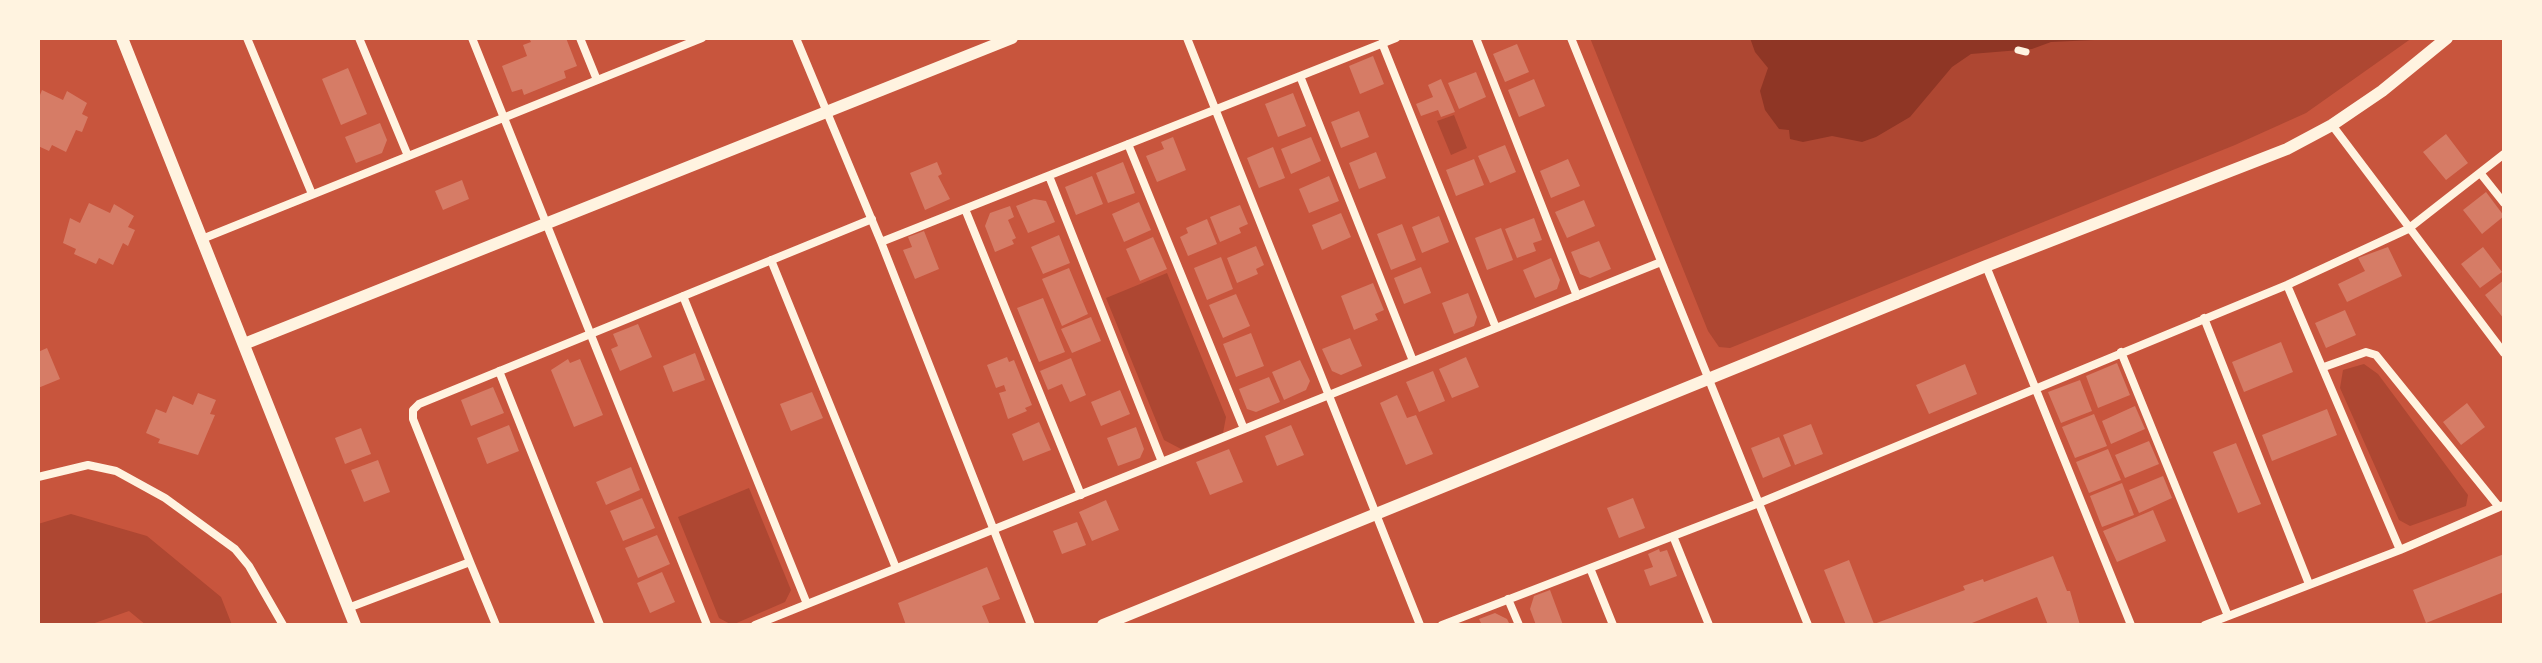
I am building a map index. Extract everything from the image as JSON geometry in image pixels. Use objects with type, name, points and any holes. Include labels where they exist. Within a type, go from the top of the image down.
[{"type":"street","points":[[122,38],[355,625]]},
{"type":"street","points":[[247,38],[312,194]]},
{"type":"street","points":[[359,38],[408,156]]},
{"type":"street","points":[[472,38],[707,625]]},
{"type":"street","points":[[580,38],[597,80]]},
{"type":"street","points":[[202,239],[687,41],[702,38]]},
{"type":"street","points":[[796,38],[872,219],[1031,625]]},
{"type":"street","points":[[244,344],[1012,38]]},
{"type":"street","points":[[1187,38],[1420,625]]},
{"type":"street","points":[[881,242],[1396,38]]},
{"type":"street","points":[[1476,38],[1577,296]]},
{"type":"street","points":[[1571,38],[1808,625]]},
{"type":"street","points":[[1103,625],[1986,266],[2287,149],[2332,125],[2415,66],[2447,38]]},
{"type":"street","points":[[1382,43],[1496,328]]},
{"type":"street","points":[[1300,76],[1413,361]]},
{"type":"street","points":[[2332,125],[2504,353]]},
{"type":"street","points":[[1128,144],[1244,429]]},
{"type":"street","points":[[1442,625],[1759,503],[2287,285],[2408,229],[2504,154]]},
{"type":"street","points":[[2481,174],[2504,203]]},
{"type":"street","points":[[1049,176],[1162,462]]},
{"type":"street","points":[[965,209],[1081,495]]},
{"type":"street","points":[[496,625],[413,410],[419,404],[872,219]]},
{"type":"street","points":[[771,260],[896,568]]},
{"type":"street","points":[[755,625],[1661,262]]},
{"type":"street","points":[[1986,266],[2131,625]]},
{"type":"street","points":[[2287,285],[2400,550]]},
{"type":"street","points":[[683,296],[807,604]]},
{"type":"street","points":[[2204,318],[2309,584]]},
{"type":"street","points":[[2121,352],[2228,616]]},
{"type":"street","points":[[2205,625],[2400,550],[2501,506],[2376,355],[2366,352],[2324,367]]},
{"type":"street","points":[[499,371],[600,625]]},
{"type":"street","points":[[38,477],[88,465],[116,471],[165,498],[235,549],[249,566],[283,625]]},
{"type":"street","points":[[1673,536],[1709,625]]},
{"type":"street","points":[[348,608],[470,562]]},
{"type":"street","points":[[1590,568],[1613,625]]},
{"type":"street","points":[[1508,599],[1519,625]]},
{"type":"shaded area","points":[[1590,38],[2412,38],[2306,113],[2235,145],[1730,348],[1719,347],[1708,331]]},
{"type":"shaded area","points":[[1750,38],[2137,38],[2051,42],[2032,49],[1971,54],[1952,67],[1910,117],[1876,137],[1862,142],[1832,136],[1803,142],[1790,139],[1789,130],[1779,129],[1765,110],[1760,91],[1768,68],[1755,52]]},
{"type":"shaded area","points":[[1454,115],[1467,148],[1451,155],[1437,121]]},
{"type":"shaded area","points":[[1167,273],[1226,417],[1223,433],[1181,449],[1164,440],[1106,298]]},
{"type":"shaded area","points":[[2364,364],[2378,374],[2468,495],[2466,506],[2410,526],[2399,520],[2340,388],[2343,370]]},
{"type":"shaded area","points":[[749,488],[791,590],[785,602],[732,625],[719,618],[678,517]]},
{"type":"shaded area","points":[[71,514],[147,536],[221,597],[232,625],[146,625],[129,611],[89,625],[38,625],[38,524]]},
{"type":"building","points":[[529,38],[566,38],[577,66],[564,71],[566,78],[524,95],[522,89],[512,92],[502,66],[527,56],[523,45],[531,42]]},
{"type":"building","points":[[1517,44],[1529,72],[1505,82],[1493,54]]},
{"type":"building","points":[[1373,56],[1384,84],[1360,94],[1349,66]]},
{"type":"building","points":[[348,68],[367,114],[341,125],[322,79]]},
{"type":"building","points":[[1476,72],[1486,97],[1459,109],[1448,83]]},
{"type":"building","points":[[1441,79],[1455,112],[1441,117],[1438,110],[1421,116],[1416,104],[1433,97],[1428,85]]},
{"type":"building","points":[[1534,79],[1545,106],[1519,117],[1508,90]]},
{"type":"building","points":[[42,90],[63,100],[67,91],[87,103],[82,114],[88,117],[82,132],[76,130],[66,152],[52,145],[49,151],[38,146],[38,100]]},
{"type":"building","points":[[1293,93],[1306,126],[1278,137],[1265,104]]},
{"type":"building","points":[[1359,111],[1369,137],[1341,148],[1331,122]]},
{"type":"building","points":[[380,123],[387,140],[382,153],[356,163],[345,137]]},
{"type":"building","points":[[2446,134],[2468,163],[2446,180],[2423,152]]},
{"type":"building","points":[[1173,137],[1186,170],[1157,182],[1146,156],[1164,149],[1161,142]]},
{"type":"building","points":[[1311,137],[1321,161],[1291,174],[1281,149]]},
{"type":"building","points":[[1505,145],[1516,172],[1490,183],[1478,156]]},
{"type":"building","points":[[1273,147],[1285,178],[1259,188],[1247,158]]},
{"type":"building","points":[[1376,152],[1386,178],[1359,189],[1349,163]]},
{"type":"building","points":[[1474,159],[1484,185],[1456,196],[1446,170]]},
{"type":"building","points":[[1568,159],[1580,186],[1551,198],[1540,171]]},
{"type":"building","points":[[937,162],[942,174],[938,176],[950,199],[925,210],[910,173]]},
{"type":"building","points":[[1123,162],[1135,193],[1108,203],[1096,173]]},
{"type":"building","points":[[1092,176],[1103,204],[1076,215],[1065,187]]},
{"type":"building","points":[[1329,176],[1339,201],[1309,213],[1299,189]]},
{"type":"building","points":[[462,180],[469,199],[443,210],[435,191]]},
{"type":"building","points":[[2486,192],[2504,216],[2482,234],[2463,210]]},
{"type":"building","points":[[1034,199],[1046,201],[1055,222],[1028,233],[1016,206]]},
{"type":"building","points":[[1584,200],[1595,226],[1567,238],[1555,212]]},
{"type":"building","points":[[1139,202],[1151,230],[1124,242],[1112,214]]},
{"type":"building","points":[[89,203],[110,213],[114,204],[134,216],[128,227],[135,230],[128,246],[123,243],[113,265],[99,258],[96,264],[74,254],[76,249],[63,243],[70,218],[80,223]]},
{"type":"building","points":[[1240,205],[1248,224],[1239,228],[1241,233],[1220,242],[1210,217]]},
{"type":"building","points":[[1010,206],[1014,217],[1008,220],[1016,238],[1012,240],[1014,244],[995,252],[985,226],[990,213]]},
{"type":"building","points":[[1341,213],[1351,237],[1322,250],[1312,225]]},
{"type":"building","points":[[1439,216],[1449,242],[1422,253],[1412,227]]},
{"type":"building","points":[[1534,218],[1542,240],[1533,243],[1536,251],[1517,258],[1505,229]]},
{"type":"building","points":[[1207,219],[1217,244],[1188,256],[1180,237],[1188,233],[1186,228]]},
{"type":"building","points":[[1402,224],[1416,260],[1391,270],[1377,234]]},
{"type":"building","points":[[1501,228],[1513,260],[1487,270],[1475,238]]},
{"type":"building","points":[[924,231],[939,269],[915,279],[903,250],[912,247],[908,237]]},
{"type":"building","points":[[1059,235],[1070,263],[1043,274],[1031,247]]},
{"type":"building","points":[[1153,237],[1167,269],[1140,281],[1126,249]]},
{"type":"building","points":[[1599,241],[1611,269],[1590,278],[1580,274],[1571,252]]},
{"type":"building","points":[[1256,246],[1264,265],[1256,269],[1258,274],[1237,283],[1227,258]]},
{"type":"building","points":[[2388,247],[2402,276],[2347,302],[2338,284],[2365,271],[2358,258]]},
{"type":"building","points":[[2483,247],[2502,272],[2480,288],[2461,264]]},
{"type":"building","points":[[1221,257],[1233,289],[1207,300],[1194,268]]},
{"type":"building","points":[[1551,258],[1560,280],[1557,289],[1535,298],[1523,270]]},
{"type":"building","points":[[1421,267],[1431,293],[1404,304],[1394,278]]},
{"type":"building","points":[[1069,268],[1088,314],[1062,326],[1042,279]]},
{"type":"building","points":[[2504,280],[2504,319],[2485,295]]},
{"type":"building","points":[[1373,283],[1384,310],[1375,314],[1378,320],[1354,330],[1341,296]]},
{"type":"building","points":[[1468,293],[1477,317],[1474,326],[1454,334],[1442,303]]},
{"type":"building","points":[[1236,294],[1250,326],[1223,338],[1209,305]]},
{"type":"building","points":[[1043,298],[1065,352],[1039,362],[1017,308]]},
{"type":"building","points":[[2345,310],[2356,335],[2326,348],[2315,323]]},
{"type":"building","points":[[1091,317],[1101,341],[1072,353],[1061,329]]},
{"type":"building","points":[[638,324],[652,357],[620,371],[611,349],[618,346],[613,334]]},
{"type":"building","points":[[1251,333],[1264,366],[1236,377],[1223,344]]},
{"type":"building","points":[[1350,338],[1362,366],[1341,375],[1332,371],[1322,349]]},
{"type":"building","points":[[2281,342],[2293,372],[2244,392],[2232,362]]},
{"type":"building","points":[[47,348],[60,379],[38,388],[38,352]]},
{"type":"building","points":[[695,353],[705,380],[673,392],[663,366]]},
{"type":"building","points":[[1007,357],[1009,362],[1014,360],[1032,405],[1025,408],[1027,411],[1008,419],[999,393],[1006,391],[1004,385],[996,388],[987,365]]},
{"type":"building","points":[[1466,357],[1479,387],[1452,398],[1439,369]]},
{"type":"building","points":[[1071,358],[1086,395],[1070,402],[1062,384],[1048,390],[1040,371]]},
{"type":"building","points":[[568,359],[570,363],[580,359],[603,415],[574,427],[551,370]]},
{"type":"building","points":[[1300,360],[1310,381],[1306,390],[1284,400],[1272,372]]},
{"type":"building","points":[[2117,363],[2130,395],[2098,408],[2086,376]]},
{"type":"building","points":[[1965,364],[1977,394],[1929,414],[1916,385]]},
{"type":"building","points":[[1433,371],[1445,401],[1419,412],[1406,382]]},
{"type":"building","points":[[1269,377],[1280,402],[1256,412],[1247,409],[1239,389]]},
{"type":"building","points":[[2080,380],[2092,411],[2061,423],[2048,392]]},
{"type":"building","points":[[493,387],[504,413],[471,426],[461,400]]},
{"type":"building","points":[[1120,390],[1130,414],[1101,426],[1091,402]]},
{"type":"building","points":[[812,392],[823,418],[791,431],[780,404]]},
{"type":"building","points":[[198,393],[216,400],[210,414],[215,415],[198,455],[158,443],[160,439],[146,433],[156,409],[166,413],[173,396],[193,405]]},
{"type":"building","points":[[1397,395],[1407,418],[1416,415],[1433,454],[1406,465],[1380,403]]},
{"type":"building","points":[[2467,403],[2485,427],[2461,445],[2443,422]]},
{"type":"building","points":[[2135,406],[2145,429],[2111,444],[2102,421]]},
{"type":"building","points":[[2327,409],[2337,435],[2272,461],[2262,435]]},
{"type":"building","points":[[2094,414],[2107,446],[2075,458],[2062,427]]},
{"type":"building","points":[[1039,422],[1051,450],[1023,461],[1012,434]]},
{"type":"building","points":[[1811,424],[1823,454],[1795,465],[1783,435]]},
{"type":"building","points":[[509,425],[519,451],[487,464],[477,438]]},
{"type":"building","points":[[1291,425],[1304,455],[1277,466],[1265,436]]},
{"type":"building","points":[[1136,427],[1144,449],[1140,458],[1118,466],[1107,438]]},
{"type":"building","points":[[361,428],[371,454],[345,464],[335,438]]},
{"type":"building","points":[[1779,437],[1791,466],[1763,478],[1751,448]]},
{"type":"building","points":[[2149,441],[2159,464],[2125,478],[2115,455]]},
{"type":"building","points":[[2236,443],[2261,504],[2238,513],[2213,452]]},
{"type":"building","points":[[1229,449],[1243,482],[1210,495],[1196,462]]},
{"type":"building","points":[[2108,449],[2121,480],[2089,493],[2076,462]]},
{"type":"building","points":[[378,460],[390,492],[364,502],[351,470]]},
{"type":"building","points":[[631,467],[640,490],[606,505],[596,482]]},
{"type":"building","points":[[2163,476],[2172,498],[2139,513],[2129,490]]},
{"type":"building","points":[[2122,483],[2134,515],[2102,527],[2090,496]]},
{"type":"building","points":[[642,498],[655,528],[623,541],[610,511]]},
{"type":"building","points":[[1633,498],[1645,528],[1619,538],[1607,508]]},
{"type":"building","points":[[1106,500],[1119,530],[1092,541],[1079,512]]},
{"type":"building","points":[[2153,510],[2166,541],[2117,562],[2103,531]]},
{"type":"building","points":[[1077,522],[1086,545],[1062,554],[1053,531]]},
{"type":"building","points":[[657,535],[670,564],[638,578],[625,548]]},
{"type":"building","points":[[1659,549],[1660,552],[1667,550],[1677,576],[1650,586],[1644,570],[1653,567],[1648,554]]},
{"type":"building","points":[[2504,554],[2504,592],[2426,623],[2413,590]]},
{"type":"building","points":[[2053,556],[2067,591],[2070,591],[2080,625],[2048,625],[2037,597],[1967,625],[1846,625],[1824,570],[1849,560],[1874,624],[1965,590],[1963,586],[1983,579],[1984,582]]},
{"type":"building","points":[[987,567],[1000,599],[982,606],[990,625],[906,625],[898,603]]},
{"type":"building","points":[[662,572],[675,602],[650,613],[637,583]]},
{"type":"building","points":[[1550,590],[1563,625],[1536,625],[1530,609],[1534,596]]},
{"type":"building","points":[[1495,613],[1507,619],[1510,625],[1482,625],[1479,619]]}]
